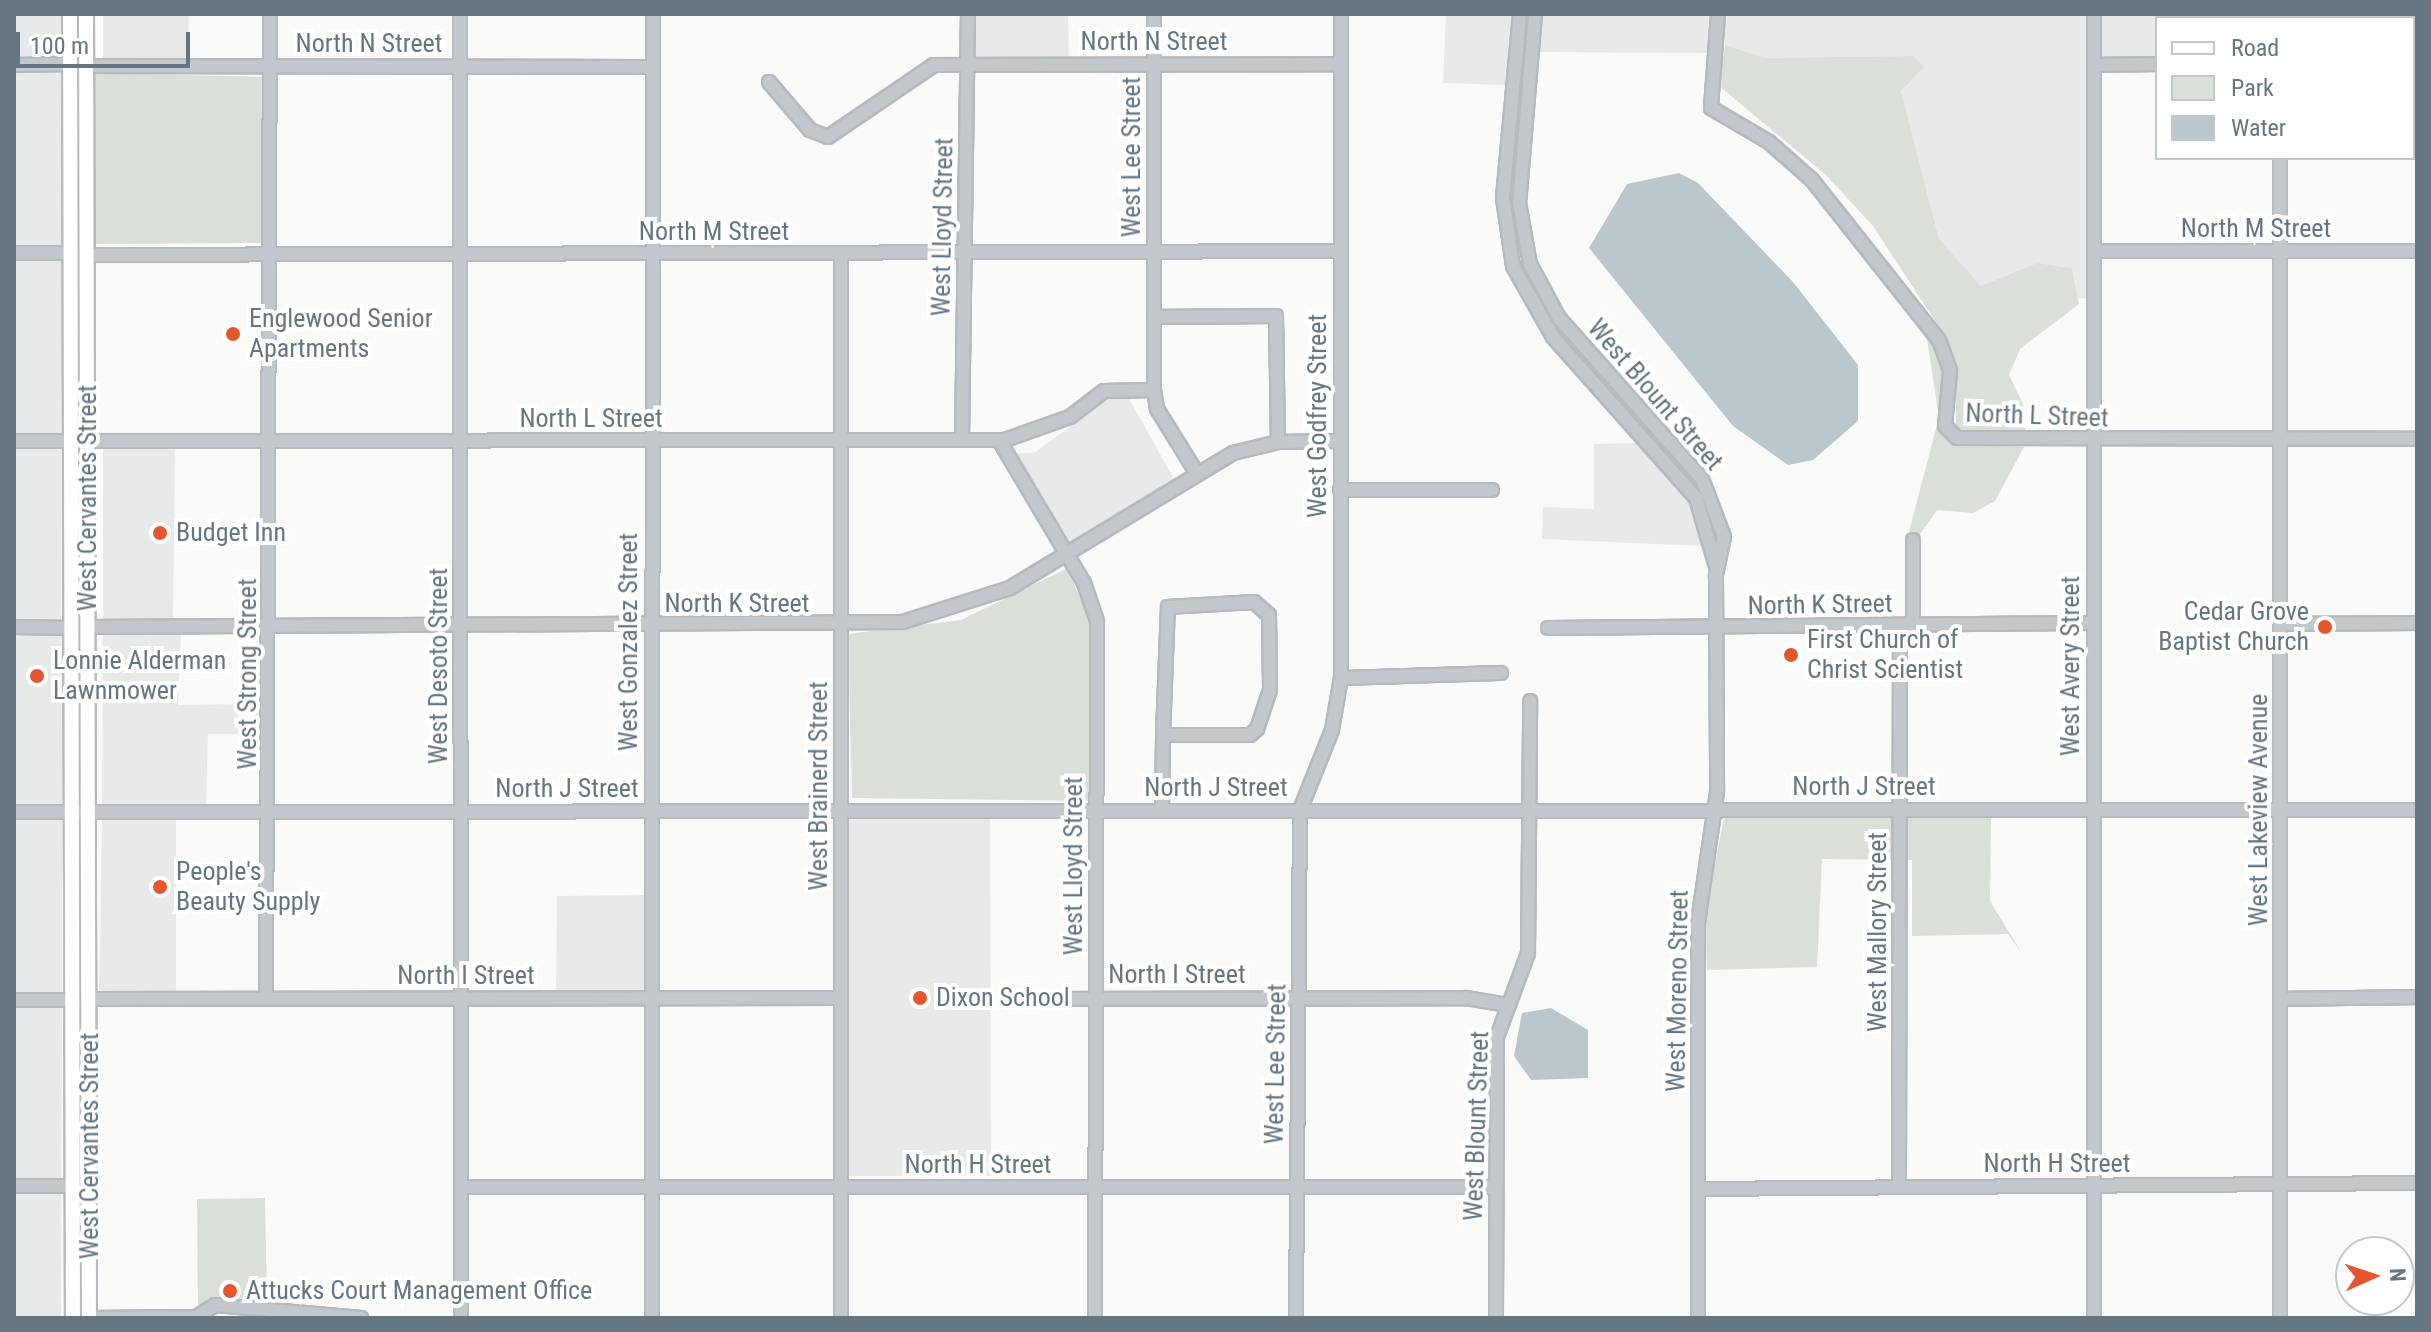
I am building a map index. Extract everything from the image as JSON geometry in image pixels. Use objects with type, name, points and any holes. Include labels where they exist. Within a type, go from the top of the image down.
[{"type":"main road","name":"West Cervantes Street","points":[[70,14],[73,1318]]},
{"type":"main road","name":"West Cervantes Street","points":[[86,14],[89,255],[89,1318]]},
{"type":"main road","points":[[72,1224],[89,1318]]},
{"type":"street","name":"West Strong Street","points":[[266,999],[270,811],[270,14]]},
{"type":"street","name":"West Desoto Street","points":[[460,14],[461,1318]]},
{"type":"street","name":"West Gonzalez Street","points":[[652,1318],[653,14]]},
{"type":"street","name":"West Lloyd Street","points":[[962,440],[968,14]]},
{"type":"street","name":"West Lee Street","points":[[1154,14],[1154,390]]},
{"type":"street","name":"West Godfrey Street","points":[[1300,810],[1332,730],[1341,678],[1341,14]]},
{"type":"street","name":"West Blount Street","points":[[1520,14],[1507,144],[1508,251],[1545,327],[1690,490],[1717,570]]},
{"type":"street","name":"West Blount Street","points":[[1535,14],[1522,146],[1524,244],[1559,318],[1711,492],[1724,537],[1717,570]]},
{"type":"street","name":"North L Street","points":[[1718,14],[1711,108],[1722,121],[1744,125],[1812,180],[1939,340],[1950,371],[1947,432],[1964,439],[2417,439]]},
{"type":"street","name":"West Avery Street","points":[[2094,14],[2094,1318]]},
{"type":"street","points":[[14,65],[70,64]]},
{"type":"street","name":"North N Street","points":[[769,82],[810,130],[828,137],[925,68],[967,65],[1341,64]]},
{"type":"street","points":[[2094,65],[2155,64]]},
{"type":"street","name":"North N Street","points":[[87,66],[651,67]]},
{"type":"street","points":[[1507,144],[1522,146]]},
{"type":"street","name":"West Lakeview Avenue","points":[[2280,160],[2280,1318]]},
{"type":"street","name":"North M Street","points":[[89,255],[1340,251]]},
{"type":"street","name":"North M Street","points":[[2094,251],[2417,251]]},
{"type":"street","points":[[14,253],[70,253]]},
{"type":"street","name":"West Brainerd Street","points":[[841,254],[841,1318]]},
{"type":"street","points":[[1154,317],[1276,316],[1278,442]]},
{"type":"street","points":[[1545,327],[1559,318]]},
{"type":"street","points":[[1154,390],[1157,409],[1196,472]]},
{"type":"street","name":"North L Street","points":[[14,441],[999,440],[1070,417],[1104,391],[1154,390]]},
{"type":"street","name":"West Lloyd Street","points":[[999,440],[1067,555],[1097,621],[1095,1318]]},
{"type":"street","name":"North K Street","points":[[88,627],[841,625],[959,609],[1067,555],[1196,472],[1278,442],[1340,441]]},
{"type":"street","points":[[1340,490],[1492,490]]},
{"type":"street","name":"West Mallory Street","points":[[1899,1187],[1900,639],[1913,625],[1913,540]]},
{"type":"street","name":"West Moreno Street","points":[[1698,1318],[1698,922],[1715,809],[1717,570]]},
{"type":"street","points":[[1162,810],[1163,735],[1168,607],[1263,605],[1270,690],[1254,733],[1163,735]]},
{"type":"street","name":"North K Street","points":[[1548,628],[1717,629],[2093,623]]},
{"type":"street","points":[[2280,624],[2417,623]]},
{"type":"street","points":[[14,627],[70,628]]},
{"type":"street","points":[[1341,678],[1501,673]]},
{"type":"street","name":"West Blount Street","points":[[1496,1318],[1497,1037],[1528,953],[1530,701]]},
{"type":"street","name":"West Lee Street","points":[[1296,1318],[1300,810]]},
{"type":"street","name":"North J Street","points":[[14,812],[2417,810]]},
{"type":"street","name":"North I Street","points":[[1037,999],[1299,997],[1508,1005]]},
{"type":"street","points":[[2281,999],[2417,997]]},
{"type":"street","name":"North I Street","points":[[90,999],[841,998]]},
{"type":"street","points":[[14,1000],[71,1000]]},
{"type":"street","name":"North H Street","points":[[1698,1189],[2417,1183]]},
{"type":"street","points":[[14,1186],[72,1186]]},
{"type":"street","name":"North H Street","points":[[461,1187],[1496,1187]]},
{"type":"street","points":[[89,1318],[196,1317],[215,1305],[282,1314],[361,1318]]},
{"type":"shaded area","points":[[14,14],[61,14],[61,59],[14,60]]},
{"type":"shaded area","points":[[103,14],[189,14],[188,60],[103,60]]},
{"type":"shaded area","points":[[974,14],[1068,14],[1069,58],[974,59]]},
{"type":"shaded area","points":[[1446,14],[1513,14],[1506,85],[1443,83]]},
{"type":"shaded area","points":[[1541,14],[1711,14],[1712,53],[1538,52]]},
{"type":"shaded area","points":[[1725,14],[2087,14],[2087,298],[2078,298],[2072,268],[2037,263],[1981,286],[1939,239],[1901,91],[1923,67],[1913,56],[1766,58],[1725,45]]},
{"type":"shaded area","points":[[2100,14],[2273,14],[2155,16],[2155,59],[2101,59]]},
{"type":"shaded area","points":[[61,70],[61,247],[14,247],[14,71]]},
{"type":"shaded area","points":[[61,258],[62,435],[14,435],[14,259]]},
{"type":"shaded area","points":[[1111,397],[1128,397],[1174,479],[1069,546],[1014,453],[1034,453]]},
{"type":"shaded area","points":[[1641,443],[1690,501],[1702,546],[1542,539],[1543,507],[1594,509],[1594,444]]},
{"type":"shaded area","points":[[14,447],[62,447],[61,622],[14,621]]},
{"type":"shaded area","points":[[103,447],[175,447],[173,621],[103,621]]},
{"type":"shaded area","points":[[14,632],[62,634],[62,807],[14,806]]},
{"type":"shaded area","points":[[181,632],[178,705],[263,704],[263,734],[208,734],[206,806],[102,806],[103,633]]},
{"type":"shaded area","name":"Dixon School","points":[[990,816],[991,1176],[849,1176],[849,819]]},
{"type":"shaded area","points":[[14,818],[62,818],[62,994],[14,994]]},
{"type":"shaded area","points":[[102,818],[176,818],[176,993],[99,993]]},
{"type":"shaded area","points":[[644,895],[645,992],[556,992],[557,896]]},
{"type":"shaded area","points":[[14,1005],[62,1005],[61,1180],[14,1181]]},
{"type":"shaded area","points":[[14,1192],[61,1192],[61,1318],[14,1318]]},
{"type":"green space","points":[[1725,45],[1766,58],[1913,56],[1924,67],[1901,91],[1939,239],[1981,286],[2037,263],[2072,268],[2079,304],[2020,349],[2009,375],[2023,404],[2026,435],[1956,432],[1956,369],[1945,336],[1873,226],[1826,175],[1718,85]]},
{"type":"green space","points":[[92,73],[263,77],[262,243],[95,244]]},
{"type":"green space","points":[[1926,333],[1943,371],[1942,436],[1956,444],[2024,447],[1995,501],[1973,513],[1937,510],[1919,536],[1909,532],[1939,417]]},
{"type":"green space","points":[[1066,569],[1089,615],[1089,801],[852,798],[848,634],[961,620]]},
{"type":"green space","points":[[1733,814],[1991,816],[1990,901],[2023,955],[2008,934],[1912,936],[1912,860],[1822,859],[1817,967],[1707,970],[1705,911],[1724,819]]},
{"type":"green space","points":[[265,1198],[267,1306],[198,1305],[197,1199]]},
{"type":"water","points":[[1679,173],[1698,183],[1793,282],[1858,365],[1858,421],[1813,460],[1788,465],[1733,426],[1589,248],[1627,184]]},
{"type":"water","points":[[1551,1008],[1588,1030],[1588,1078],[1531,1080],[1514,1056],[1522,1013]]},
{"type":"place","name":"Englewood Senior Apartments","points":[[233,334]]},
{"type":"place","name":"Budget Inn","points":[[160,533]]},
{"type":"place","name":"Cedar Grove Baptist Church","points":[[2325,627]]},
{"type":"place","name":"First Church of Christ Scientist","points":[[1791,655]]},
{"type":"place","name":"Lonnie Alderman Lawnmower","points":[[37,676]]},
{"type":"place","name":"People's Beauty Supply","points":[[160,887]]},
{"type":"place","name":"Dixon School","points":[[920,998]]},
{"type":"place","name":"Attucks Court Management Office","points":[[230,1291]]}]
